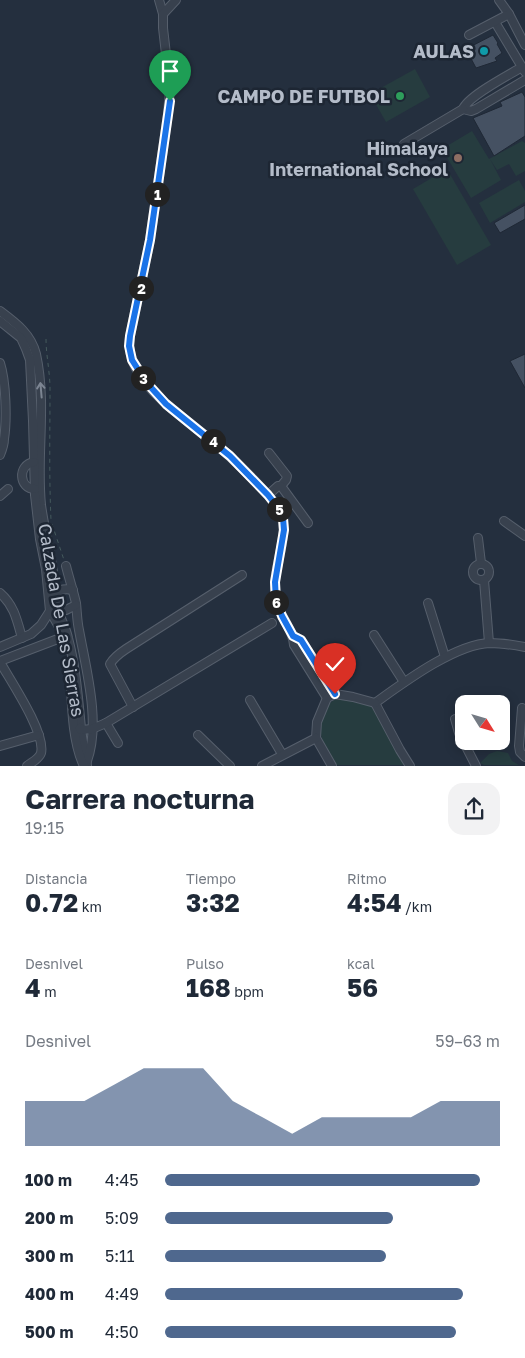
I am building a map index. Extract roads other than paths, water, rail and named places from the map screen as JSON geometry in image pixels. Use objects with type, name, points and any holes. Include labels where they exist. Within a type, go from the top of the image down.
[{"type":"street","points":[[160,0],[170,89],[168,114],[150,240],[130,336],[130,353],[137,370],[166,404],[230,456],[279,509],[283,518],[284,530],[275,582],[276,601],[293,636],[301,640],[331,696]]},
{"type":"street","points":[[163,14],[176,0]]},
{"type":"street","points":[[499,0],[525,45]]},
{"type":"street","points":[[469,36],[495,22],[507,11]]},
{"type":"street","points":[[404,144],[463,109],[475,96],[523,70],[495,22]]},
{"type":"street","points":[[463,109],[476,110],[525,80]]},
{"type":"street","name":"Calzada De Las Sierras","points":[[0,311],[21,327],[32,344],[35,353],[42,403],[39,472],[42,506],[53,574],[54,610]]},
{"type":"street","name":"Calzada De Las Sierras","points":[[1,324],[20,338],[30,360],[35,490],[54,610],[65,635],[78,693],[86,764]]},
{"type":"street","points":[[0,363],[4,377],[4,440],[0,455]]},
{"type":"street","points":[[268,495],[278,486],[281,486],[287,476],[269,453]]},
{"type":"street","points":[[34,462],[28,463],[24,467],[22,477],[27,487],[35,490]]},
{"type":"street","points":[[281,486],[308,523]]},
{"type":"street","points":[[0,496],[8,489]]},
{"type":"street","points":[[504,521],[525,536]]},
{"type":"street","points":[[478,538],[481,563]]},
{"type":"street","points":[[481,563],[477,564],[473,569],[473,575],[477,580],[484,580]]},
{"type":"street","points":[[481,563],[487,566],[488,569],[488,575],[484,580],[489,643]]},
{"type":"street","name":"Calzada De Las Sierras","points":[[66,566],[76,605],[87,668],[92,717],[90,752],[86,764]]},
{"type":"street","points":[[133,707],[110,664],[116,656],[242,575]]},
{"type":"street","points":[[54,593],[61,589],[72,590]]},
{"type":"street","points":[[0,593],[8,599],[15,612],[22,638]]},
{"type":"street","points":[[428,603],[445,657]]},
{"type":"street","points":[[0,647],[31,634],[54,610],[66,610],[76,605]]},
{"type":"street","points":[[73,713],[81,730],[92,729],[106,724],[272,623]]},
{"type":"street","points":[[27,766],[39,758],[42,750],[39,735],[26,706],[8,678],[0,661],[79,629]]},
{"type":"street","points":[[31,634],[37,646]]},
{"type":"street","points":[[374,635],[404,682]]},
{"type":"street","points":[[375,703],[404,682],[445,657],[489,643],[525,647]]},
{"type":"street","name":"Calzada De Las Sierras","points":[[72,663],[73,713],[76,739],[79,756],[86,764]]},
{"type":"street","points":[[0,680],[8,678]]},
{"type":"street","points":[[331,696],[353,697],[375,703],[410,766]]},
{"type":"street","points":[[331,696],[317,722],[316,738],[332,766]]},
{"type":"street","points":[[250,700],[282,754]]},
{"type":"street","points":[[522,708],[519,746],[520,752],[525,757]]},
{"type":"street","points":[[106,724],[118,743]]},
{"type":"street","points":[[0,746],[39,735]]},
{"type":"street","points":[[198,735],[230,766]]},
{"type":"street","points":[[262,766],[316,738]]},
{"type":"street","points":[[468,750],[476,766]]},
{"type":"place","name":"AULAS","points":[[484,51]]},
{"type":"place","name":"CAMPO DE FUTBOL","points":[[400,96]]},
{"type":"place","name":"Himalaya International School","points":[[458,158]]}]
